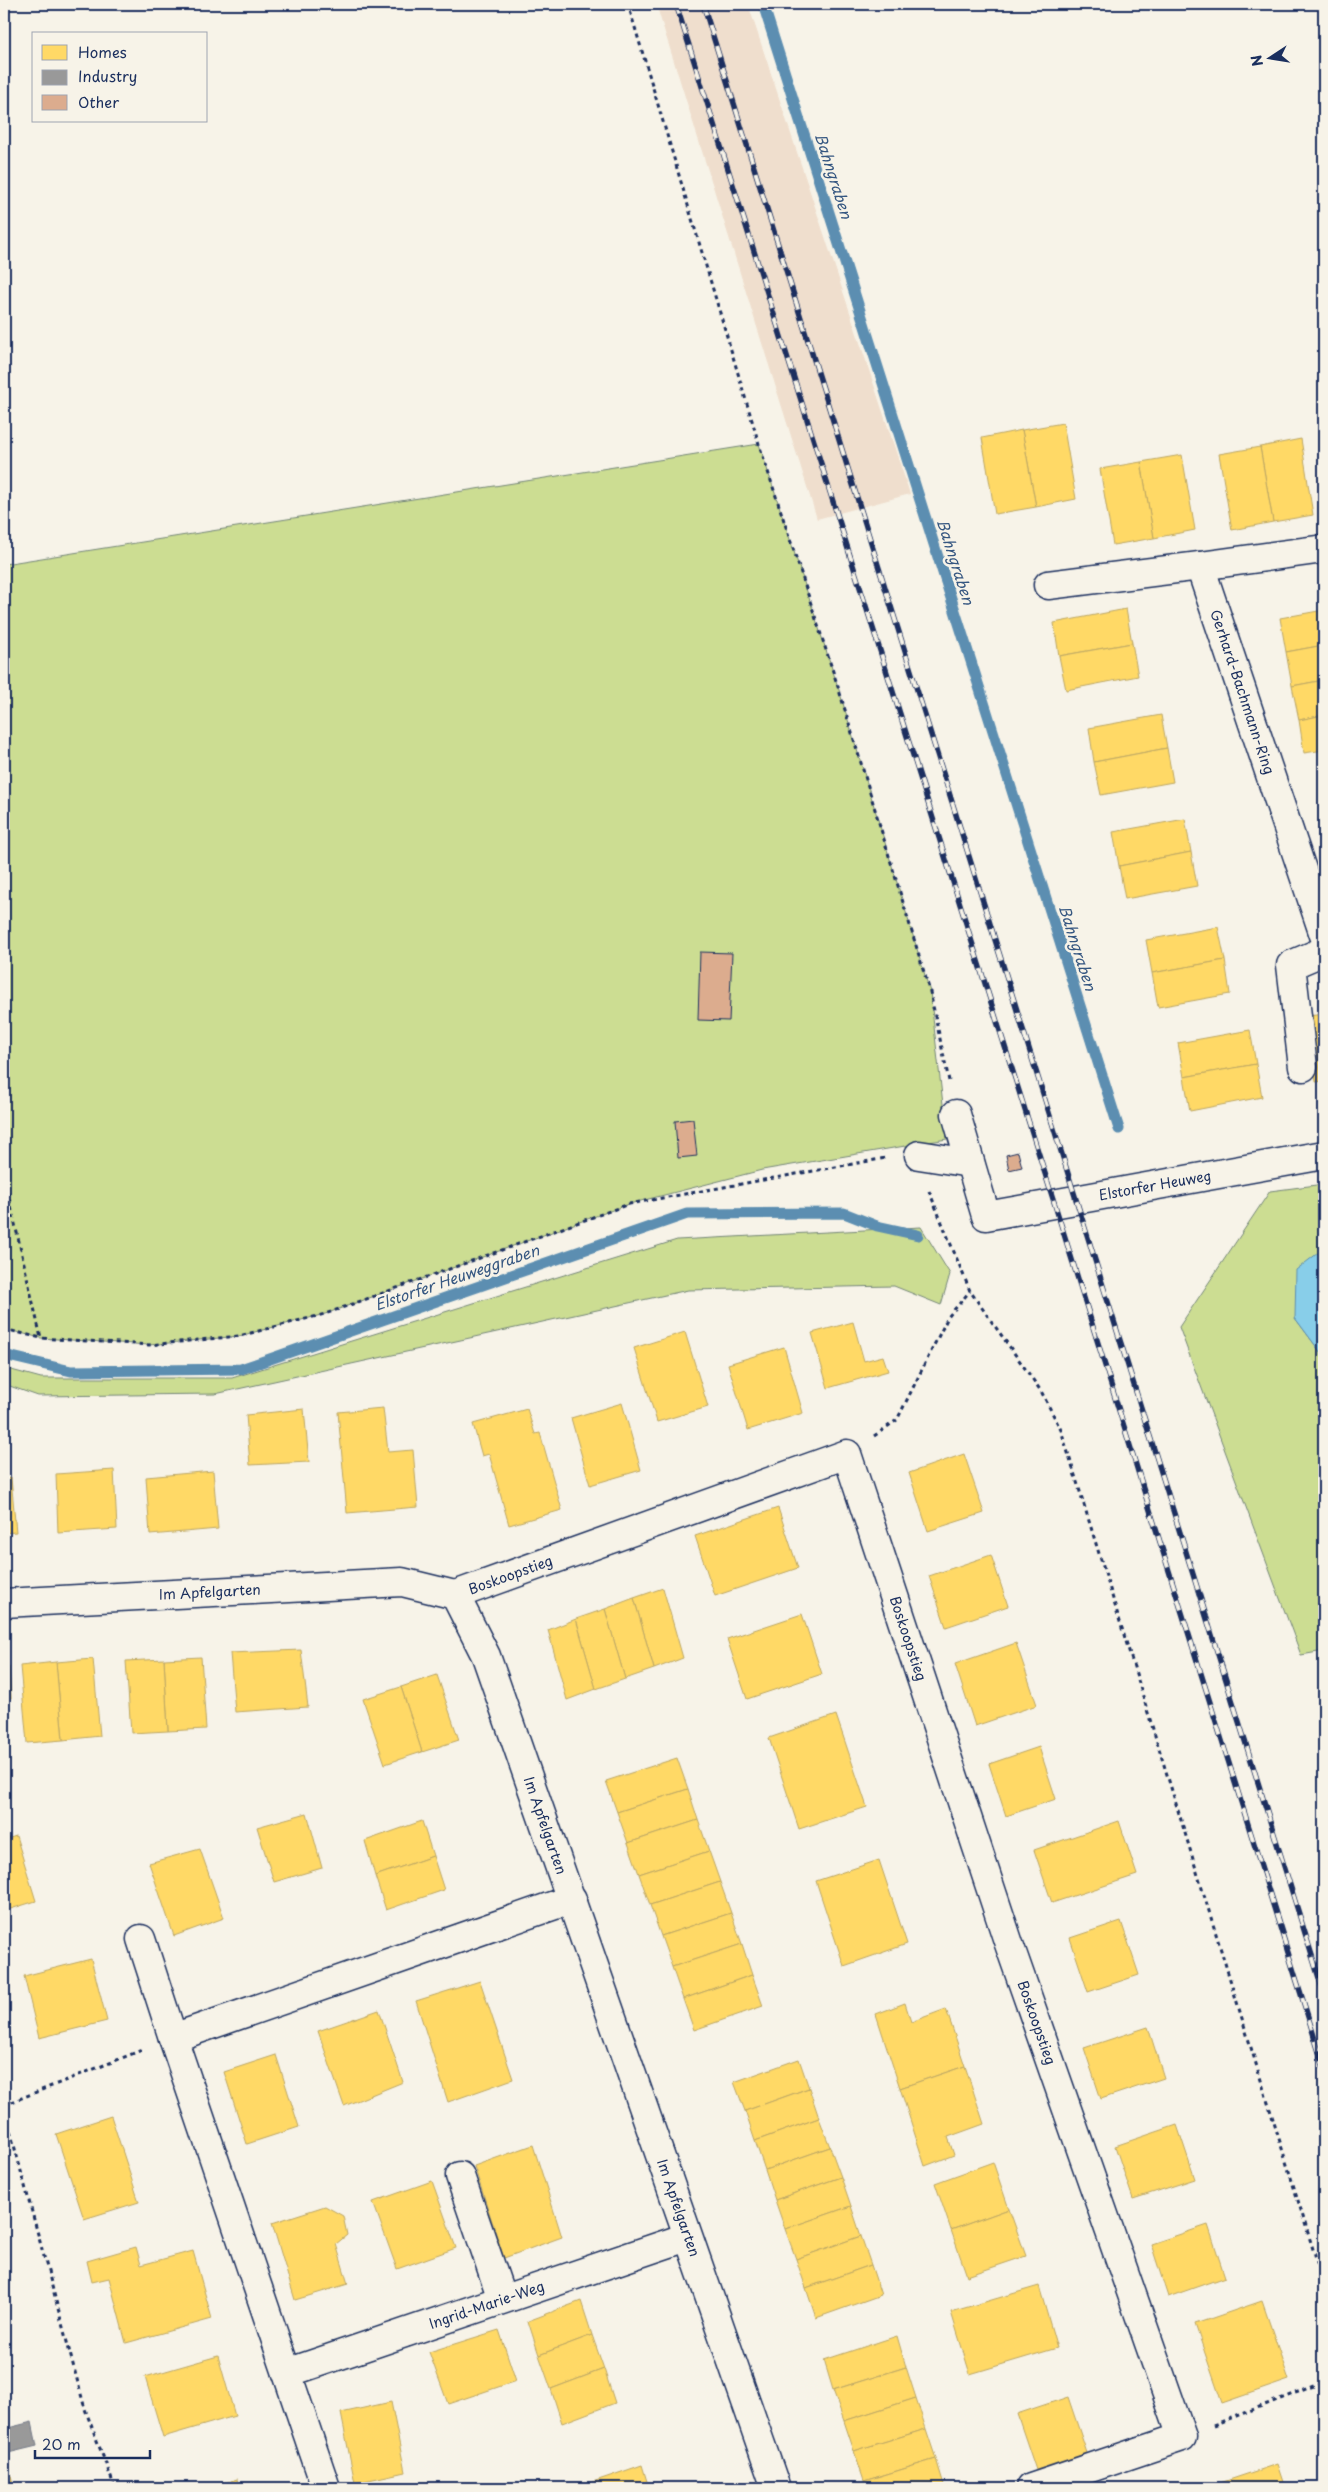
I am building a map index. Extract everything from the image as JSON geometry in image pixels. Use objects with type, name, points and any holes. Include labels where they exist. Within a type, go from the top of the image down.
[{"type":"street","points":[[1048,585],[1324,549]]},
{"type":"street","name":"Gerhard-Bachmann-Ring","points":[[1200,566],[1324,935]]},
{"type":"street","points":[[1303,1067],[1291,965],[1324,952]]},
{"type":"street","points":[[919,1155],[970,1163],[956,1114]]},
{"type":"street","name":"Elstorfer Heuweg","points":[[970,1163],[986,1216],[1324,1155]]},
{"type":"street","name":"Boskoopstieg","points":[[455,1595],[848,1454],[1009,1944],[1182,2437]]},
{"type":"street","name":"Im Apfelgarten","points":[[4,1603],[402,1582],[455,1595],[486,1656],[776,2488]]},
{"type":"street","points":[[173,2038],[572,1899]]},
{"type":"street","points":[[141,1939],[326,2488]]},
{"type":"street","points":[[460,2176],[502,2299]]},
{"type":"street","name":"Ingrid-Marie-Weg","points":[[287,2373],[687,2236]]},
{"type":"street","points":[[1031,2488],[1182,2437]]},
{"type":"path","points":[[628,4],[759,444],[838,690],[930,992],[956,1114]]},
{"type":"path","points":[[4,1329],[41,1338],[149,1345],[239,1336],[325,1314],[629,1204],[870,1160],[919,1155],[933,1205],[970,1291],[1041,1391],[1061,1430],[1324,2286]]},
{"type":"path","points":[[4,1176],[41,1338]]},
{"type":"path","points":[[848,1454],[897,1420],[948,1317],[970,1291]]},
{"type":"path","points":[[115,2488],[85,2409],[4,2106],[173,2038]]},
{"type":"path","points":[[1182,2437],[1324,2382]]},
{"type":"shaded area","points":[[656,4],[748,4],[910,494],[817,519]]},
{"type":"green space","points":[[759,444],[839,690],[930,992],[947,1139],[762,1170],[629,1204],[325,1314],[239,1336],[149,1345],[41,1338],[4,1329],[4,564]]},
{"type":"green space","points":[[1324,1184],[1324,1253],[1318,1253],[1295,1318],[1324,1357],[1324,1651],[1301,1655],[1179,1327],[1270,1191]]},
{"type":"green space","points":[[921,1227],[950,1274],[941,1305],[894,1286],[688,1290],[215,1394],[38,1396],[4,1384],[4,1368],[41,1378],[232,1378],[677,1240]]},
{"type":"water","points":[[1318,1253],[1324,1253],[1324,1357],[1295,1318],[1296,1270]]},
{"type":"building: Homes","points":[[1063,423],[1076,499],[1036,507],[1022,430]]},
{"type":"building: Homes","points":[[1022,430],[1036,507],[995,514],[982,438]]},
{"type":"building: Homes","points":[[1301,439],[1313,515],[1273,522],[1260,447]]},
{"type":"building: Homes","points":[[1260,447],[1273,522],[1232,530],[1219,454]]},
{"type":"building: Homes","points":[[1182,455],[1195,530],[1154,538],[1141,462]]},
{"type":"building: Homes","points":[[1141,462],[1154,538],[1113,545],[1100,469]]},
{"type":"building: Homes","points":[[1126,609],[1132,643],[1059,656],[1054,623]]},
{"type":"building: Homes","points":[[1324,610],[1324,645],[1286,652],[1280,618]]},
{"type":"building: Homes","points":[[1132,643],[1138,676],[1066,690],[1059,656]]},
{"type":"building: Homes","points":[[1324,645],[1324,680],[1292,686],[1286,652]]},
{"type":"building: Homes","points":[[1324,680],[1324,715],[1299,720],[1292,686]]},
{"type":"building: Homes","points":[[1161,715],[1167,748],[1094,762],[1089,728]]},
{"type":"building: Homes","points":[[1324,715],[1324,750],[1304,753],[1299,720]]},
{"type":"building: Homes","points":[[1167,748],[1173,782],[1101,795],[1094,762]]},
{"type":"building: Homes","points":[[1185,819],[1191,852],[1119,866],[1113,832]]},
{"type":"building: Homes","points":[[1191,852],[1197,886],[1125,899],[1119,866]]},
{"type":"building: Homes","points":[[1218,927],[1225,960],[1152,973],[1146,940]]},
{"type":"building: Homes","points":[[1225,960],[1230,994],[1158,1007],[1152,973]]},
{"type":"building: Homes","points":[[1324,1014],[1324,1047],[1312,1049],[1308,1016]]},
{"type":"building: Homes","points":[[1250,1030],[1256,1064],[1184,1077],[1178,1043]]},
{"type":"building: Homes","points":[[1324,1047],[1324,1081],[1316,1082],[1312,1049]]},
{"type":"building: Homes","points":[[1256,1064],[1262,1097],[1190,1111],[1184,1077]]},
{"type":"building: Homes","points":[[853,1322],[864,1361],[883,1356],[888,1371],[828,1388],[812,1333]]},
{"type":"building: Homes","points":[[685,1332],[708,1407],[657,1422],[634,1348]]},
{"type":"building: Homes","points":[[784,1347],[803,1413],[748,1430],[728,1364]]},
{"type":"building: Homes","points":[[622,1403],[641,1470],[590,1485],[571,1418]]},
{"type":"building: Homes","points":[[383,1408],[388,1452],[413,1450],[418,1507],[347,1513],[338,1412]]},
{"type":"building: Homes","points":[[304,1409],[309,1462],[250,1465],[246,1415]]},
{"type":"building: Homes","points":[[527,1409],[535,1434],[540,1433],[562,1510],[509,1525],[489,1454],[482,1456],[473,1424]]},
{"type":"building: Homes","points":[[964,1454],[984,1513],[928,1531],[909,1473]]},
{"type":"building: Homes","points":[[114,1470],[117,1529],[58,1533],[56,1474]]},
{"type":"building: Homes","points":[[213,1471],[218,1529],[150,1535],[146,1477]]},
{"type":"building: Homes","points":[[11,1478],[16,1532],[4,1533],[4,1479]]},
{"type":"building: Homes","points":[[778,1508],[798,1568],[715,1596],[695,1536]]},
{"type":"building: Homes","points":[[991,1555],[1008,1606],[946,1627],[929,1576]]},
{"type":"building: Homes","points":[[663,1588],[683,1658],[654,1669],[634,1598]]},
{"type":"building: Homes","points":[[634,1598],[654,1669],[625,1679],[605,1609]]},
{"type":"building: Homes","points":[[605,1609],[625,1679],[596,1689],[576,1619]]},
{"type":"building: Homes","points":[[802,1614],[822,1674],[747,1699],[727,1639]]},
{"type":"building: Homes","points":[[576,1619],[596,1689],[567,1700],[548,1630]]},
{"type":"building: Homes","points":[[1016,1643],[1037,1705],[975,1726],[955,1664]]},
{"type":"building: Homes","points":[[301,1650],[308,1707],[235,1712],[230,1653]]},
{"type":"building: Homes","points":[[201,1657],[206,1729],[168,1731],[164,1659]]},
{"type":"building: Homes","points":[[93,1659],[100,1736],[63,1740],[56,1662]]},
{"type":"building: Homes","points":[[164,1659],[168,1731],[131,1733],[126,1661]]},
{"type":"building: Homes","points":[[56,1662],[63,1740],[27,1743],[20,1666]]},
{"type":"building: Homes","points":[[9,1666],[11,1698],[4,1699],[4,1667]]},
{"type":"building: Homes","points":[[437,1675],[459,1740],[422,1752],[401,1687]]},
{"type":"building: Homes","points":[[401,1687],[422,1752],[385,1764],[363,1699]]},
{"type":"building: Homes","points":[[836,1715],[867,1807],[799,1829],[769,1738]]},
{"type":"building: Homes","points":[[1039,1747],[1056,1799],[1006,1816],[989,1764]]},
{"type":"building: Homes","points":[[677,1758],[688,1789],[617,1812],[606,1781]]},
{"type":"building: Homes","points":[[688,1789],[698,1820],[628,1843],[617,1812]]},
{"type":"building: Homes","points":[[307,1813],[322,1868],[274,1882],[257,1827]]},
{"type":"building: Homes","points":[[698,1820],[709,1851],[639,1874],[628,1843]]},
{"type":"building: Homes","points":[[422,1821],[433,1856],[375,1876],[365,1841]]},
{"type":"building: Homes","points":[[1119,1821],[1137,1875],[1052,1903],[1034,1850]]},
{"type":"building: Homes","points":[[16,1836],[36,1901],[4,1911],[4,1840]]},
{"type":"building: Homes","points":[[200,1849],[224,1918],[174,1936],[149,1863]]},
{"type":"building: Homes","points":[[709,1851],[720,1882],[650,1905],[639,1874]]},
{"type":"building: Homes","points":[[433,1856],[444,1890],[386,1910],[375,1876]]},
{"type":"building: Homes","points":[[879,1860],[907,1944],[844,1966],[816,1881]]},
{"type":"building: Homes","points":[[720,1882],[731,1913],[661,1936],[650,1905]]},
{"type":"building: Homes","points":[[731,1913],[742,1944],[672,1967],[661,1936]]},
{"type":"building: Homes","points":[[1121,1921],[1139,1975],[1088,1992],[1070,1938]]},
{"type":"building: Homes","points":[[742,1944],[752,1975],[683,1999],[672,1967]]},
{"type":"building: Homes","points":[[91,1959],[107,2021],[39,2038],[24,1976]]},
{"type":"building: Homes","points":[[752,1975],[763,2006],[694,2030],[683,1999]]},
{"type":"building: Homes","points":[[480,1981],[513,2079],[448,2102],[416,2001]]},
{"type":"building: Homes","points":[[905,2003],[911,2022],[946,2009],[965,2066],[900,2088],[876,2014]]},
{"type":"building: Homes","points":[[379,2010],[403,2082],[344,2106],[318,2031]]},
{"type":"building: Homes","points":[[1148,2027],[1164,2078],[1101,2099],[1084,2048]]},
{"type":"building: Homes","points":[[276,2055],[299,2127],[247,2144],[224,2072]]},
{"type":"building: Homes","points":[[799,2059],[809,2088],[745,2111],[734,2082]]},
{"type":"building: Homes","points":[[965,2066],[984,2124],[948,2137],[954,2155],[925,2166],[900,2088]]},
{"type":"building: Homes","points":[[809,2088],[819,2118],[755,2141],[745,2111]]},
{"type":"building: Homes","points":[[111,2116],[139,2202],[84,2219],[56,2134]]},
{"type":"building: Homes","points":[[819,2118],[830,2147],[765,2170],[755,2141]]},
{"type":"building: Homes","points":[[1177,2125],[1195,2179],[1133,2199],[1115,2146]]},
{"type":"building: Homes","points":[[533,2145],[562,2237],[504,2258],[474,2166]]},
{"type":"building: Homes","points":[[830,2147],[841,2177],[775,2200],[765,2170]]},
{"type":"building: Homes","points":[[993,2162],[1009,2209],[951,2230],[935,2183]]},
{"type":"building: Homes","points":[[841,2177],[851,2206],[785,2229],[775,2200]]},
{"type":"building: Homes","points":[[432,2181],[456,2248],[397,2269],[373,2202]]},
{"type":"building: Homes","points":[[325,2206],[343,2216],[347,2235],[336,2244],[348,2284],[295,2300],[272,2223]]},
{"type":"building: Homes","points":[[851,2206],[861,2236],[796,2259],[785,2229]]},
{"type":"building: Homes","points":[[1009,2209],[1026,2256],[967,2276],[951,2230]]},
{"type":"building: Homes","points":[[1208,2225],[1225,2277],[1168,2297],[1151,2244]]},
{"type":"building: Homes","points":[[861,2236],[871,2265],[806,2288],[796,2259]]},
{"type":"building: Homes","points":[[136,2247],[141,2265],[193,2251],[212,2319],[126,2343],[109,2278],[92,2282],[87,2261]]},
{"type":"building: Homes","points":[[871,2265],[881,2295],[816,2318],[806,2288]]},
{"type":"building: Homes","points":[[1039,2286],[1057,2348],[970,2374],[951,2312]]},
{"type":"building: Homes","points":[[581,2301],[592,2335],[539,2355],[528,2321]]},
{"type":"building: Homes","points":[[1262,2301],[1289,2380],[1222,2403],[1195,2324]]},
{"type":"building: Homes","points":[[499,2330],[516,2381],[448,2404],[429,2352]]},
{"type":"building: Homes","points":[[592,2335],[604,2369],[551,2389],[539,2355]]},
{"type":"building: Homes","points":[[897,2336],[906,2367],[833,2390],[824,2360]]},
{"type":"building: Homes","points":[[218,2356],[235,2416],[163,2437],[145,2377]]},
{"type":"building: Homes","points":[[906,2367],[916,2398],[844,2421],[833,2390]]},
{"type":"building: Homes","points":[[604,2369],[615,2403],[562,2423],[551,2389]]},
{"type":"building: Homes","points":[[1068,2397],[1087,2453],[1036,2470],[1017,2414]]},
{"type":"building: Homes","points":[[916,2398],[926,2429],[854,2451],[844,2421]]},
{"type":"building: Homes","points":[[391,2402],[405,2472],[355,2483],[341,2413]]},
{"type":"building: Homes","points":[[926,2429],[936,2459],[864,2481],[854,2451]]},
{"type":"building: Homes","points":[[4,2454],[6,2454],[14,2488],[4,2488]]},
{"type":"building: Homes","points":[[936,2459],[945,2488],[866,2488],[864,2481]]},
{"type":"building: Homes","points":[[1277,2464],[1285,2488],[1222,2488],[1220,2483]]},
{"type":"building: Homes","points":[[642,2465],[649,2488],[585,2488],[584,2485]]},
{"type":"building: Homes","points":[[237,2479],[239,2488],[209,2488]]},
{"type":"building: Industry","points":[[32,2422],[37,2446],[4,2454],[4,2429]]},
{"type":"building: Other","points":[[700,952],[732,953],[729,1021],[698,1020]]},
{"type":"building: Other","points":[[693,1119],[697,1156],[678,1158],[675,1121]]},
{"type":"building: Other","points":[[1018,1152],[1022,1167],[1009,1170],[1006,1155]]},
{"type":"waterway","name":"Bahngraben","points":[[763,4],[1119,1129]]},
{"type":"waterway","name":"Elstorfer Heuweggraben","points":[[4,1355],[71,1371],[241,1369],[687,1214],[844,1213],[877,1226],[918,1235]]},
{"type":"railway","points":[[676,4],[1054,1202],[1324,2068]]},
{"type":"railway","points":[[703,4],[1324,1994]]}]
